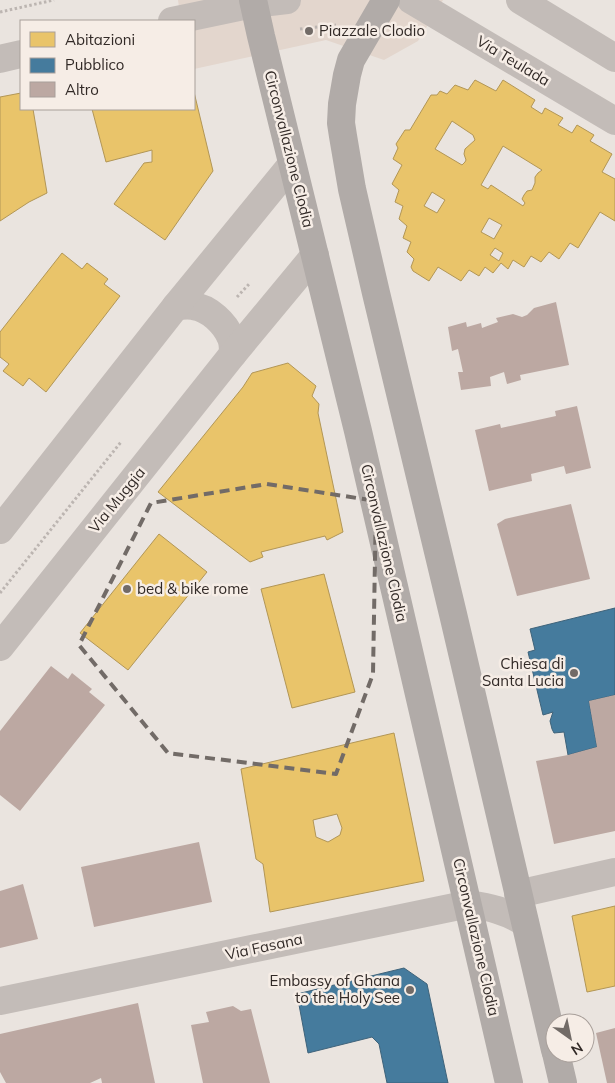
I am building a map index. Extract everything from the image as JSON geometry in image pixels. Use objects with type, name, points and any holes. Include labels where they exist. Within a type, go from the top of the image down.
[{"type":"main road","points":[[386,0],[352,60],[347,74],[342,104],[341,123],[343,136],[352,189],[376,293],[451,604],[546,1013]]},
{"type":"main road","name":"Circonvallazione Clodia","points":[[253,2],[358,431],[510,1083]]},
{"type":"main road","points":[[558,1063],[563,1083]]},
{"type":"street","points":[[176,20],[253,2],[287,0]]},
{"type":"street","name":"Via Teulada","points":[[411,0],[615,121]]},
{"type":"street","points":[[520,0],[615,58]]},
{"type":"street","points":[[0,59],[20,54]]},
{"type":"street","points":[[0,530],[176,306],[292,164]]},
{"type":"street","name":"Via Muggia","points":[[0,647],[315,255]]},
{"type":"street","points":[[176,306],[198,307],[204,309],[217,319],[230,335],[234,354]]},
{"type":"street","points":[[518,894],[615,872]]},
{"type":"street","name":"Via Fasana","points":[[0,1001],[468,904],[496,908],[513,915],[525,923]]},
{"type":"path","points":[[0,12],[54,0]]},
{"type":"path","points":[[291,30],[339,24]]},
{"type":"path","points":[[234,299],[252,281]]},
{"type":"path","points":[[0,593],[123,440]]},
{"type":"highlighted area","points":[[267,484],[376,501],[373,674],[336,774],[168,753],[79,645],[151,503]]},
{"type":"shaded area","name":"Piazzale Clodio","points":[[178,0],[443,0],[418,41],[384,60],[326,40],[195,69],[195,20],[181,20]]},
{"type":"building: Abitazioni","points":[[475,80],[496,91],[503,80],[535,100],[531,107],[542,114],[545,108],[563,118],[558,125],[572,133],[577,125],[594,135],[590,141],[612,154],[602,172],[615,179],[615,221],[600,212],[578,248],[570,243],[559,259],[549,252],[541,262],[531,256],[524,267],[513,260],[508,269],[501,263],[493,273],[485,267],[479,276],[469,270],[461,281],[438,267],[429,281],[413,271],[411,267],[414,259],[407,252],[411,242],[403,238],[407,226],[399,219],[403,206],[395,202],[399,190],[392,184],[402,165],[393,159],[398,148],[396,144],[405,130],[410,130],[431,95],[437,95],[440,91],[447,94],[455,85],[468,90]],"holes":[[[452,121],[473,135],[475,140],[465,149],[466,160],[462,165],[435,149]],[[503,146],[542,170],[535,177],[532,190],[527,191],[524,195],[522,199],[525,203],[523,206],[491,185],[488,189],[481,185]],[[432,192],[445,200],[437,213],[424,206]],[[489,218],[502,225],[494,239],[481,232]],[[495,248],[503,253],[499,261],[490,255]]]},
{"type":"building: Abitazioni","points":[[20,93],[20,110],[33,110],[47,193],[0,221],[0,97]]},
{"type":"building: Abitazioni","points":[[195,96],[213,171],[165,240],[114,204],[144,163],[152,162],[152,150],[106,162],[92,110],[195,110]]},
{"type":"building: Abitazioni","points":[[62,253],[82,269],[87,263],[108,279],[104,284],[120,296],[46,392],[29,378],[23,386],[3,371],[9,364],[0,357],[0,332]]},
{"type":"building: Abitazioni","points":[[288,363],[316,386],[312,396],[319,404],[318,413],[343,532],[327,540],[325,536],[261,552],[263,557],[250,562],[158,492],[243,387],[252,373]]},
{"type":"building: Abitazioni","points":[[159,534],[207,572],[128,670],[80,633]]},
{"type":"building: Abitazioni","points":[[324,574],[355,692],[292,708],[261,589]]},
{"type":"building: Abitazioni","points":[[394,733],[424,881],[270,912],[263,864],[256,859],[241,769]],"holes":[[[337,814],[342,828],[340,835],[328,842],[316,837],[313,820]]]},
{"type":"building: Abitazioni","points":[[615,906],[615,986],[587,992],[572,916]]},
{"type":"building: Pubblico","name":"Chiesa di Santa Lucia","points":[[615,608],[615,695],[589,701],[597,747],[568,755],[564,732],[554,733],[552,729],[550,721],[553,712],[543,715],[528,652],[535,650],[530,629]]},
{"type":"building: Pubblico","points":[[404,968],[427,984],[448,1083],[387,1083],[379,1044],[372,1037],[308,1053],[297,994]]},
{"type":"building: Altro","points":[[556,302],[569,365],[520,375],[521,380],[507,384],[504,372],[490,377],[491,386],[461,390],[458,372],[463,372],[458,349],[452,351],[448,327],[466,322],[467,327],[481,323],[482,328],[498,322],[496,318],[513,314],[522,317],[534,308]]},
{"type":"building: Altro","points":[[577,406],[591,468],[566,474],[564,466],[531,474],[532,481],[489,491],[475,430],[500,424],[501,428],[556,416],[555,411]]},
{"type":"building: Altro","points":[[571,504],[590,579],[517,596],[497,524],[505,519]]},
{"type":"building: Altro","points":[[51,666],[68,679],[72,673],[92,689],[89,692],[105,705],[20,811],[0,795],[0,731]]},
{"type":"building: Altro","points":[[615,695],[615,831],[554,844],[536,761],[597,747],[589,701]]},
{"type":"building: Altro","points":[[199,842],[212,902],[94,927],[81,867]]},
{"type":"building: Altro","points":[[23,884],[38,939],[0,948],[0,891]]},
{"type":"building: Altro","points":[[138,1003],[155,1083],[102,1083],[101,1078],[90,1083],[6,1083],[0,1072],[0,1034]]},
{"type":"building: Altro","points":[[233,1006],[241,1011],[251,1009],[270,1083],[203,1083],[191,1025],[209,1022],[206,1012]]},
{"type":"building: Altro","points":[[615,1028],[615,1083],[607,1083],[596,1033]]},
{"type":"place","name":"Piazzale Clodio","points":[[309,31]]},
{"type":"place","name":"bed & bike rome","points":[[127,589]]},
{"type":"place","name":"Chiesa di Santa Lucia","points":[[574,673]]},
{"type":"place","name":"Embassy of Ghana to the Holy See","points":[[410,990]]}]
